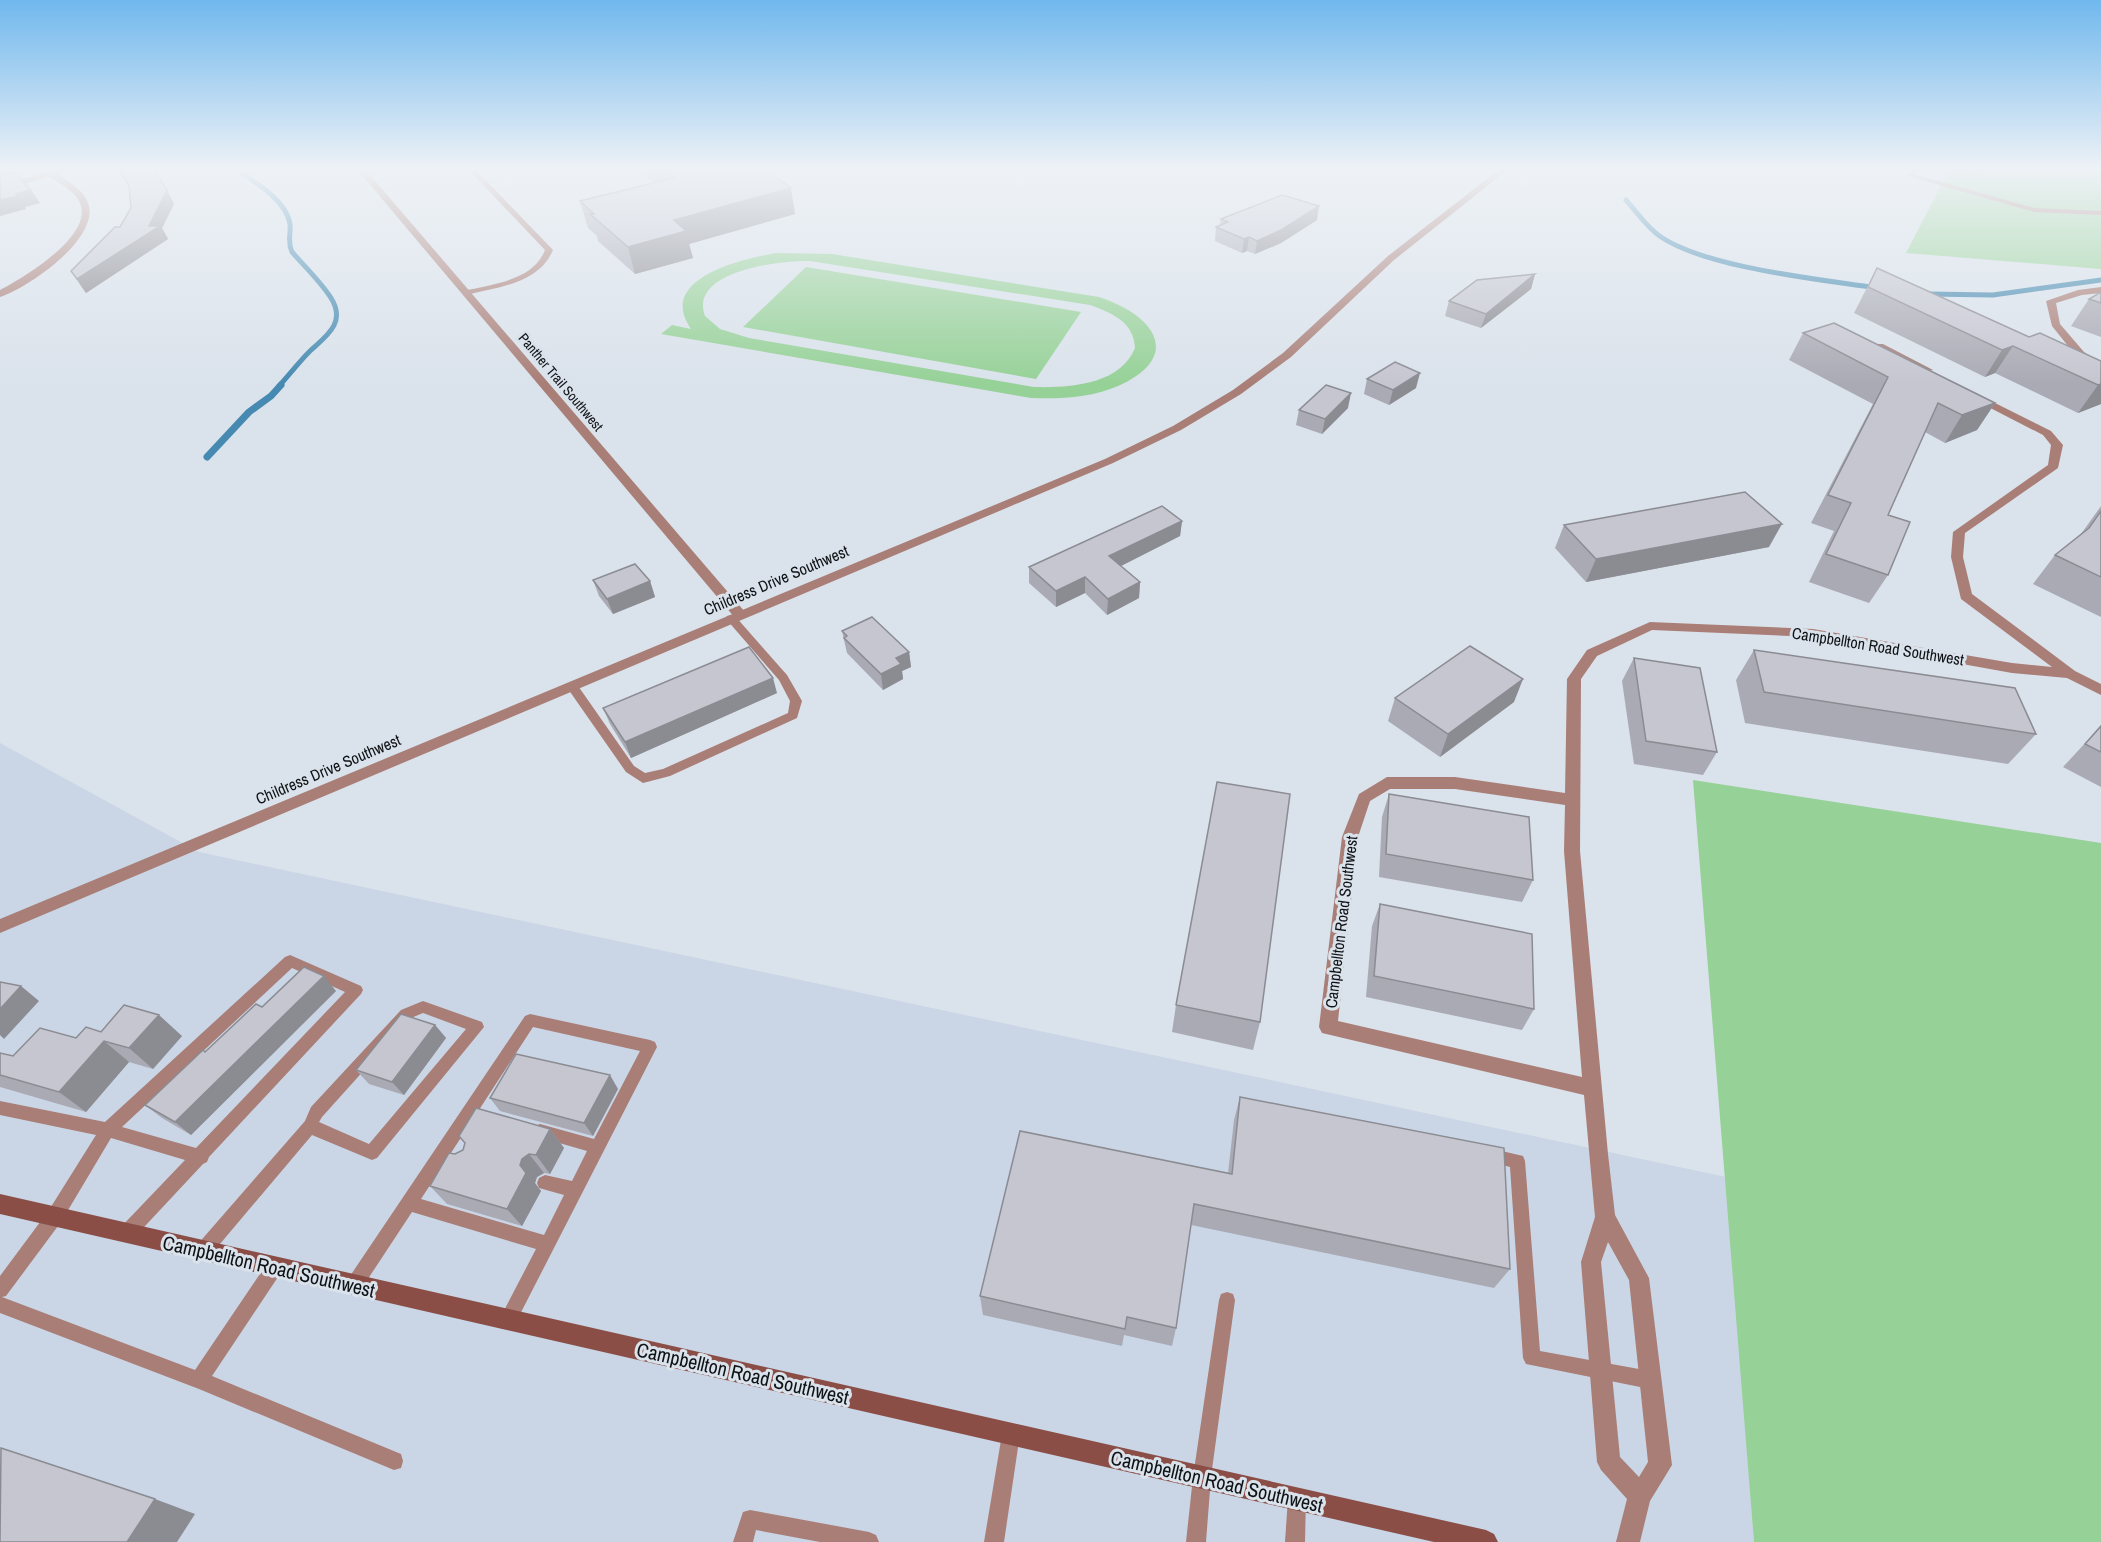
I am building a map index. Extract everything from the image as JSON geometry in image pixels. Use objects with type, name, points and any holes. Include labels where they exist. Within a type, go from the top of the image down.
[{"type":"main road","name":"Campbellton Road Southwest","points":[[0,1204],[274,1268],[1297,1498],[1418,1534],[1486,1542]]},
{"type":"street","points":[[0,294],[44,267],[74,240]]},
{"type":"street","name":"Panther Trail Southwest","points":[[422,240],[736,616]]},
{"type":"street","name":"Childress Drive Southwest","points":[[0,926],[1109,461],[1187,422],[1236,392],[1287,354],[1391,258],[1414,240]]},
{"type":"street","points":[[2101,290],[2081,292],[2051,301],[2055,324],[2080,354],[2101,368]]},
{"type":"street","points":[[1871,343],[1944,379]]},
{"type":"street","name":"Campbellton Road Southwest","points":[[1965,390],[2047,433],[2058,445],[2054,466],[1959,532],[1957,557],[1966,596],[2070,674],[2101,690]]},
{"type":"street","name":"Campbellton Road Southwest","points":[[1640,1496],[1608,1462],[1591,1262],[1605,1217],[1572,851],[1574,679],[1592,653],[1650,626],[1813,633],[2012,668],[2070,674]]},
{"type":"street","name":"Campbellton Road Southwest","points":[[1572,800],[1455,783],[1387,783],[1364,798],[1350,837],[1328,1028],[1592,1088]]},
{"type":"street","name":"Campbellton Road Southwest","points":[[1605,1217],[1639,1278],[1660,1464],[1640,1496],[1628,1542]]},
{"type":"lane","points":[[466,292],[529,273],[542,266],[549,250],[539,240]]},
{"type":"lane","points":[[572,686],[630,769],[643,778],[666,773],[793,715],[796,700],[783,678],[736,616]]},
{"type":"lane","points":[[0,1290],[56,1216],[108,1130],[290,962],[356,990],[126,1234]]},
{"type":"lane","points":[[202,1251],[310,1126],[316,1112],[406,1014],[423,1007],[477,1027],[372,1153],[310,1126]]},
{"type":"lane","points":[[354,1285],[441,1154],[475,1113],[530,1020],[650,1047],[508,1320]]},
{"type":"lane","points":[[0,1108],[108,1130],[201,1157]]},
{"type":"lane","points":[[523,1126],[598,1147]]},
{"type":"lane","points":[[1473,1152],[1517,1161],[1532,1358],[1650,1380]]},
{"type":"lane","points":[[441,1154],[461,1160]]},
{"type":"lane","points":[[545,1183],[575,1190]]},
{"type":"lane","points":[[408,1203],[548,1244]]},
{"type":"lane","points":[[199,1380],[274,1268]]},
{"type":"lane","points":[[1196,1542],[1202,1477],[1227,1300]]},
{"type":"lane","points":[[0,1305],[199,1380],[394,1461]]},
{"type":"lane","points":[[994,1542],[1011,1434]]},
{"type":"lane","points":[[1295,1542],[1297,1498]]},
{"type":"lane","points":[[743,1542],[750,1518],[869,1542]]},
{"type":"shaded area","points":[[0,743],[199,852],[1726,1177],[1754,1542],[0,1542]]},
{"type":"green space","points":[[1913,240],[2101,240],[2101,269],[1906,253]]},
{"type":"green space","points":[[776,253],[832,254],[1099,297],[1118,304],[1146,324],[1154,336],[1156,349],[1151,361],[1139,374],[1108,390],[1075,397],[1031,398],[661,334],[672,325],[691,329],[683,312],[685,297],[693,285],[707,275],[724,266]],"holes":[[[810,261],[1090,305],[1114,315],[1131,331],[1135,348],[1128,360],[1118,370],[1092,382],[1062,387],[1034,387],[749,338],[720,329],[705,316],[704,300],[710,288],[724,278],[741,271],[780,263]]]},
{"type":"green space","points":[[806,267],[1081,312],[1036,379],[743,327]]},
{"type":"green space","points":[[1693,780],[2101,843],[2101,1542],[1754,1542]]},
{"type":"building","points":[[102,240],[138,240],[77,279],[71,271]]},
{"type":"building","points":[[620,240],[654,240],[628,247]]},
{"type":"building","points":[[1877,268],[2029,337],[2040,333],[2101,361],[2101,384],[2098,385],[2013,346],[2002,350],[1868,287]]},
{"type":"building","points":[[1535,274],[1486,314],[1449,301],[1477,280]]},
{"type":"building","points":[[2101,292],[2101,303],[2089,299]]},
{"type":"building","points":[[1834,323],[1995,403],[1962,415],[1938,403],[1888,515],[1910,522],[1888,575],[1826,554],[1851,503],[1828,495],[1888,377],[1803,333]]},
{"type":"building","points":[[1395,362],[1420,373],[1393,390],[1367,379]]},
{"type":"building","points":[[1326,385],[1351,393],[1325,419],[1299,410]]},
{"type":"building","points":[[1745,492],[1782,524],[1596,559],[1564,525]]},
{"type":"building","points":[[1162,506],[1182,521],[1109,556],[1140,582],[1108,599],[1085,577],[1056,591],[1029,567]]},
{"type":"building","points":[[2101,511],[2101,577],[2055,555],[2089,528]]},
{"type":"building","points":[[635,564],[650,581],[607,599],[593,580]]},
{"type":"building","points":[[872,617],[909,652],[896,658],[901,664],[881,674],[844,638],[847,636],[842,631]]},
{"type":"building","points":[[1470,646],[1523,679],[1448,734],[1395,698]]},
{"type":"building","points":[[749,647],[773,678],[625,742],[603,708]]},
{"type":"building","points":[[1754,650],[2015,688],[2036,734],[1764,692]]},
{"type":"building","points":[[1634,658],[1700,668],[1717,752],[1646,741]]},
{"type":"building","points":[[2101,726],[2101,752],[2085,744]]},
{"type":"building","points":[[1217,782],[1290,794],[1260,1022],[1176,1005]]},
{"type":"building","points":[[1389,794],[1529,817],[1533,880],[1386,854]]},
{"type":"building","points":[[1380,904],[1532,934],[1534,1009],[1374,976]]},
{"type":"building","points":[[304,967],[324,976],[175,1122],[145,1105],[256,1004],[262,1007]]},
{"type":"building","points":[[0,982],[21,986],[0,1009]]},
{"type":"building","points":[[124,1005],[159,1015],[129,1048],[104,1041],[59,1092],[0,1075],[0,1053],[13,1056],[40,1028],[76,1038],[86,1027],[101,1032]]},
{"type":"building","points":[[401,1014],[435,1025],[392,1082],[356,1070]]},
{"type":"building","points":[[516,1054],[610,1075],[584,1123],[490,1098]]},
{"type":"building","points":[[1240,1097],[1504,1148],[1510,1269],[1194,1204],[1176,1328],[1127,1317],[1125,1329],[980,1296],[1020,1131],[1232,1174]]},
{"type":"building","points":[[476,1108],[550,1129],[536,1155],[529,1154],[522,1159],[520,1165],[526,1173],[507,1209],[430,1186],[449,1153],[455,1154],[463,1150],[465,1143],[459,1136]]},
{"type":"building","points":[[1,1448],[155,1499],[127,1542],[0,1542]]},
{"type":"waterway","points":[[279,386],[332,329],[337,315],[331,298],[292,252],[289,240]]},
{"type":"waterway","points":[[1666,240],[1706,257],[1764,271],[1876,288]]},
{"type":"waterway","points":[[1928,294],[1993,295],[2101,280]]},
{"type":"waterway","points":[[207,457],[249,412],[271,396],[281,385]]}]
